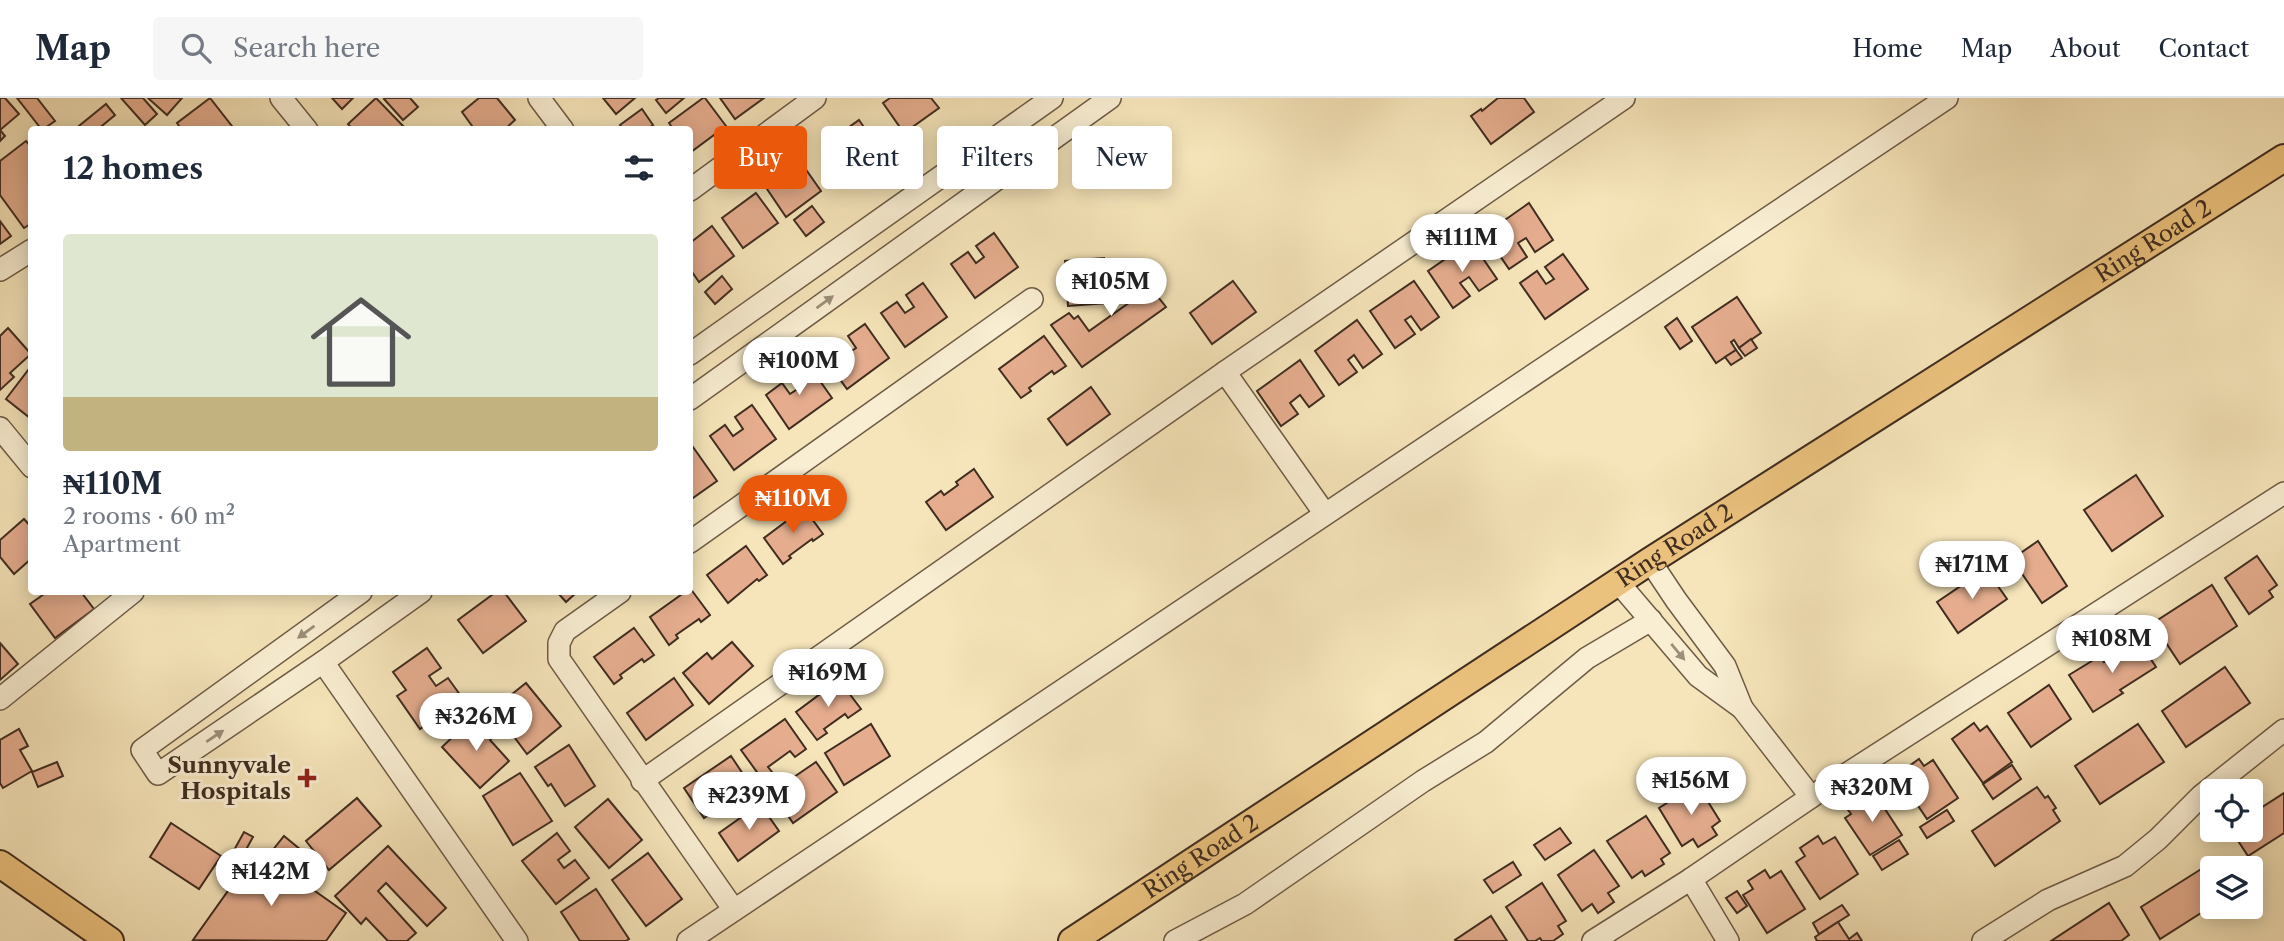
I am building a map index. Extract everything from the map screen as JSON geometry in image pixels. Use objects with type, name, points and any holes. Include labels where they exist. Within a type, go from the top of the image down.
[{"type":"main road","name":"Ring Road 2","points":[[1072,941],[1650,561],[2284,158]]},
{"type":"main road","points":[[0,864],[110,941]]},
{"type":"street","points":[[281,98],[304,126]]},
{"type":"street","points":[[539,98],[561,126]]},
{"type":"street","points":[[693,188],[816,98]]},
{"type":"street","points":[[693,352],[1052,98]]},
{"type":"street","points":[[693,397],[1110,98]]},
{"type":"street","points":[[642,781],[1225,372],[1625,98]]},
{"type":"street","points":[[688,941],[1947,98]]},
{"type":"street","points":[[887,215],[905,244]]},
{"type":"street","points":[[0,270],[28,252]]},
{"type":"street","points":[[693,540],[1032,299]]},
{"type":"street","points":[[1225,372],[1325,513]]},
{"type":"street","points":[[0,428],[28,462]]},
{"type":"street","points":[[1593,941],[1691,879],[1811,797],[2284,493]]},
{"type":"street","points":[[1650,561],[1725,666],[1742,708],[1811,797]]},
{"type":"street","points":[[1618,582],[1698,676],[1742,708]]},
{"type":"street","points":[[0,699],[128,595]]},
{"type":"street","points":[[357,595],[142,750],[158,774],[417,595]]},
{"type":"street","points":[[616,595],[565,631],[559,643],[559,659],[734,910]]},
{"type":"street","points":[[1175,941],[1245,904],[1423,780],[1486,741],[1587,658],[1651,620]]},
{"type":"street","points":[[323,662],[517,941]]},
{"type":"street","points":[[1983,941],[2048,900],[2125,866],[2158,839],[2201,796],[2284,730]]},
{"type":"street","points":[[1691,879],[1728,941]]},
{"type":"building","points":[[0,98],[5,98],[19,114],[0,130]]},
{"type":"building","points":[[17,98],[37,98],[55,121],[48,126],[39,126]]},
{"type":"building","points":[[121,98],[143,98],[157,114],[145,125]]},
{"type":"building","points":[[148,98],[182,98],[167,115]]},
{"type":"building","points":[[210,98],[232,126],[179,126],[177,123]]},
{"type":"building","points":[[332,98],[353,98],[342,109]]},
{"type":"building","points":[[376,98],[403,126],[350,126],[348,124]]},
{"type":"building","points":[[410,98],[418,107],[403,120],[384,99]]},
{"type":"building","points":[[479,98],[497,98],[515,120],[508,126],[472,126],[462,112]]},
{"type":"building","points":[[603,98],[635,98],[616,114]]},
{"type":"building","points":[[684,98],[666,113],[656,100]]},
{"type":"building","points":[[705,98],[726,126],[714,126],[714,135],[693,151],[693,126],[671,126],[669,123]]},
{"type":"building","points":[[720,98],[764,98],[735,119]]},
{"type":"building","points":[[890,98],[931,98],[939,108],[914,126],[899,126],[883,103]]},
{"type":"building","points":[[1498,98],[1524,98],[1534,112],[1491,144],[1471,116]]},
{"type":"building","points":[[106,104],[115,115],[102,126],[79,126]]},
{"type":"building","points":[[642,109],[653,125],[621,126]]},
{"type":"building","points":[[859,120],[863,126],[851,126]]},
{"type":"building","points":[[26,141],[28,143],[28,226],[24,228],[0,195],[0,161]]},
{"type":"building","points":[[807,171],[821,191],[786,217],[767,189],[807,189]]},
{"type":"building","points":[[756,193],[778,223],[743,248],[722,218]]},
{"type":"building","points":[[1529,203],[1553,240],[1535,252],[1526,238],[1518,243],[1527,257],[1509,269],[1485,234]]},
{"type":"building","points":[[812,206],[824,222],[806,236],[794,220]]},
{"type":"building","points":[[0,221],[11,236],[0,244]]},
{"type":"building","points":[[712,226],[734,256],[699,282],[693,273],[693,241]]},
{"type":"building","points":[[994,233],[1018,267],[975,298],[951,264],[968,252],[976,263],[984,257],[976,246]]},
{"type":"building","points":[[1471,241],[1497,279],[1479,291],[1469,277],[1460,283],[1470,296],[1453,308],[1428,271]]},
{"type":"building","points":[[1563,254],[1588,289],[1545,319],[1520,283],[1537,271],[1546,284],[1554,279],[1545,267]]},
{"type":"building","points":[[1104,258],[1107,303],[1068,306],[1065,261]]},
{"type":"building","points":[[1129,260],[1166,307],[1082,367],[1051,325],[1069,313],[1074,319],[1078,316],[1089,331],[1130,302],[1109,276]]},
{"type":"building","points":[[722,276],[732,289],[715,304],[705,292]]},
{"type":"building","points":[[1233,281],[1256,312],[1212,344],[1190,313]]},
{"type":"building","points":[[1414,281],[1439,317],[1421,330],[1411,316],[1405,320],[1415,334],[1395,348],[1370,311]]},
{"type":"building","points":[[923,283],[947,317],[905,347],[881,313],[897,302],[905,313],[914,307],[906,295]]},
{"type":"building","points":[[1737,297],[1761,333],[1739,348],[1734,340],[1731,342],[1736,350],[1716,363],[1692,327]]},
{"type":"building","points":[[1677,318],[1692,341],[1680,349],[1665,327]]},
{"type":"building","points":[[1357,320],[1382,354],[1363,368],[1354,355],[1348,360],[1357,372],[1339,385],[1315,351]]},
{"type":"building","points":[[865,324],[889,358],[847,389],[822,355],[839,343],[847,354],[856,348],[848,336]]},
{"type":"building","points":[[8,328],[28,351],[28,357],[10,373],[14,377],[0,390],[0,336]]},
{"type":"building","points":[[1044,336],[1066,366],[1054,374],[1052,371],[1029,388],[1031,391],[1021,398],[999,369]]},
{"type":"building","points":[[1751,339],[1757,348],[1745,356],[1739,348]]},
{"type":"building","points":[[1736,350],[1742,358],[1731,365],[1725,357]]},
{"type":"building","points":[[1300,360],[1324,396],[1309,407],[1300,395],[1290,403],[1298,414],[1281,426],[1257,391]]},
{"type":"building","points":[[808,364],[832,398],[789,429],[766,395],[782,383],[790,394],[799,388],[790,377]]},
{"type":"building","points":[[28,370],[28,416],[6,399]]},
{"type":"building","points":[[1091,387],[1110,414],[1067,445],[1048,419]]},
{"type":"building","points":[[752,405],[776,439],[734,470],[710,436],[725,425],[733,436],[743,429],[735,417]]},
{"type":"building","points":[[693,447],[717,481],[693,498]]},
{"type":"building","points":[[974,469],[993,497],[946,530],[926,502],[941,491],[944,495]]},
{"type":"building","points":[[2136,475],[2163,516],[2112,551],[2084,510]]},
{"type":"building","points":[[804,508],[823,534],[789,556],[791,558],[783,564],[764,538]]},
{"type":"building","points":[[24,519],[28,524],[28,562],[14,574],[0,557],[0,540]]},
{"type":"building","points":[[2038,541],[2067,586],[2042,603],[2012,559]]},
{"type":"building","points":[[746,546],[767,575],[759,581],[757,579],[728,603],[707,575]]},
{"type":"building","points":[[2257,556],[2277,585],[2269,591],[2273,597],[2249,614],[2225,578]]},
{"type":"building","points":[[1986,569],[2007,599],[1958,633],[1937,602]]},
{"type":"building","points":[[2212,585],[2237,626],[2180,664],[2153,623]]},
{"type":"building","points":[[693,592],[710,615],[701,622],[699,619],[676,635],[678,638],[669,645],[650,617],[681,595],[693,595]]},
{"type":"building","points":[[43,595],[83,595],[94,609],[55,638],[30,604]]},
{"type":"building","points":[[492,595],[506,595],[526,621],[483,653],[458,620]]},
{"type":"building","points":[[560,595],[574,595],[566,602]]},
{"type":"building","points":[[634,628],[654,655],[644,662],[642,659],[620,675],[622,678],[614,684],[594,657]]},
{"type":"building","points":[[2138,640],[2156,667],[2120,690],[2123,693],[2093,712],[2069,675],[2100,656],[2104,662]]},
{"type":"building","points":[[732,642],[753,666],[709,704],[683,673],[707,653],[712,659]]},
{"type":"building","points":[[0,643],[18,664],[0,680]]},
{"type":"building","points":[[427,648],[441,668],[429,676],[436,686],[448,678],[463,699],[420,729],[397,696],[406,690],[393,672]]},
{"type":"building","points":[[2225,667],[2250,703],[2186,747],[2162,711]]},
{"type":"building","points":[[674,678],[693,705],[646,740],[627,713]]},
{"type":"building","points":[[839,680],[861,709],[848,718],[845,714],[824,729],[827,733],[817,740],[796,712]]},
{"type":"building","points":[[526,683],[561,726],[527,754],[493,709]]},
{"type":"building","points":[[2049,685],[2071,719],[2031,747],[2008,713]]},
{"type":"building","points":[[474,717],[493,737],[490,740],[509,761],[480,788],[442,747]]},
{"type":"building","points":[[785,719],[806,749],[795,757],[790,751],[768,767],[772,772],[762,779],[741,750]]},
{"type":"building","points":[[1974,723],[1980,731],[1987,726],[2012,762],[1983,783],[1952,739]]},
{"type":"building","points":[[871,724],[890,756],[844,785],[825,753]]},
{"type":"building","points":[[2138,724],[2164,762],[2100,804],[2075,766]]},
{"type":"building","points":[[19,729],[28,746],[20,750],[32,771],[3,788],[0,783],[0,740]]},
{"type":"building","points":[[569,745],[595,786],[565,806],[551,784],[548,786],[535,767]]},
{"type":"building","points":[[731,756],[751,786],[740,794],[737,789],[713,805],[716,810],[704,818],[684,788]]},
{"type":"building","points":[[1919,759],[1924,766],[1933,760],[1958,798],[1927,819],[1902,782],[1907,778],[1902,771]]},
{"type":"building","points":[[57,762],[63,776],[38,787],[32,772]]},
{"type":"building","points":[[816,762],[837,792],[793,823],[772,792]]},
{"type":"building","points":[[2012,765],[2021,779],[1993,799],[1983,784]]},
{"type":"building","points":[[520,773],[552,821],[513,845],[483,796]]},
{"type":"building","points":[[1697,784],[1720,821],[1712,827],[1717,835],[1698,847],[1693,839],[1682,846],[1659,808]]},
{"type":"building","points":[[2037,787],[2045,798],[2048,796],[2060,821],[1995,866],[1972,831]]},
{"type":"building","points":[[2284,793],[2284,833],[2248,856],[2239,842],[2263,842],[2263,807]]},
{"type":"building","points":[[1864,795],[1869,803],[1877,797],[1902,835],[1870,855],[1845,818],[1851,814],[1846,807]]},
{"type":"building","points":[[357,798],[381,826],[329,870],[306,841]]},
{"type":"building","points":[[608,799],[642,840],[609,868],[575,827]]},
{"type":"building","points":[[760,804],[779,831],[738,861],[719,833]]},
{"type":"building","points":[[1947,810],[1954,821],[1927,838],[1920,827]]},
{"type":"building","points":[[1646,816],[1670,853],[1661,859],[1664,864],[1645,876],[1642,871],[1632,878],[1607,841]]},
{"type":"building","points":[[171,823],[221,856],[199,889],[150,857]]},
{"type":"building","points":[[1560,828],[1571,843],[1545,860],[1534,845]]},
{"type":"building","points":[[244,832],[253,837],[242,857],[233,852]]},
{"type":"building","points":[[557,833],[570,851],[558,860],[564,868],[575,860],[589,878],[556,904],[522,861]]},
{"type":"building","points":[[284,836],[324,869],[312,884],[272,851]]},
{"type":"building","points":[[1818,836],[1823,844],[1835,837],[1858,874],[1820,899],[1796,862],[1805,856],[1800,848]]},
{"type":"building","points":[[1899,840],[1908,854],[1882,870],[1873,856]]},
{"type":"building","points":[[388,846],[446,908],[427,926],[386,883],[378,891],[416,933],[407,941],[388,941],[366,918],[361,924],[335,896]]},
{"type":"building","points":[[257,850],[346,913],[326,941],[193,940]]},
{"type":"building","points":[[1594,850],[1619,886],[1608,893],[1614,902],[1598,913],[1592,904],[1582,911],[1558,875]]},
{"type":"building","points":[[648,853],[682,899],[646,926],[612,880]]},
{"type":"building","points":[[1513,862],[1521,875],[1493,893],[1484,880]]},
{"type":"building","points":[[1765,870],[1770,878],[1781,871],[1805,909],[1767,933],[1743,895],[1753,889],[1748,881]]},
{"type":"building","points":[[2200,870],[2200,914],[2160,939],[2141,907]]},
{"type":"building","points":[[1542,883],[1566,921],[1558,926],[1563,934],[1553,941],[1542,941],[1540,938],[1528,941],[1506,907]]},
{"type":"building","points":[[596,889],[629,939],[626,941],[580,941],[561,912]]},
{"type":"building","points":[[1737,891],[1747,906],[1737,913],[1726,898]]},
{"type":"building","points":[[2109,903],[2129,935],[2121,941],[2051,941]]},
{"type":"building","points":[[1842,905],[1849,915],[1819,934],[1813,923]]},
{"type":"building","points":[[1491,916],[1507,941],[1455,940]]},
{"type":"building","points":[[1838,922],[1849,939],[1857,933],[1862,941],[1817,941],[1815,937]]},
{"type":"place","name":"Sunnyvale Hospitals","points":[[307,778]]}]
